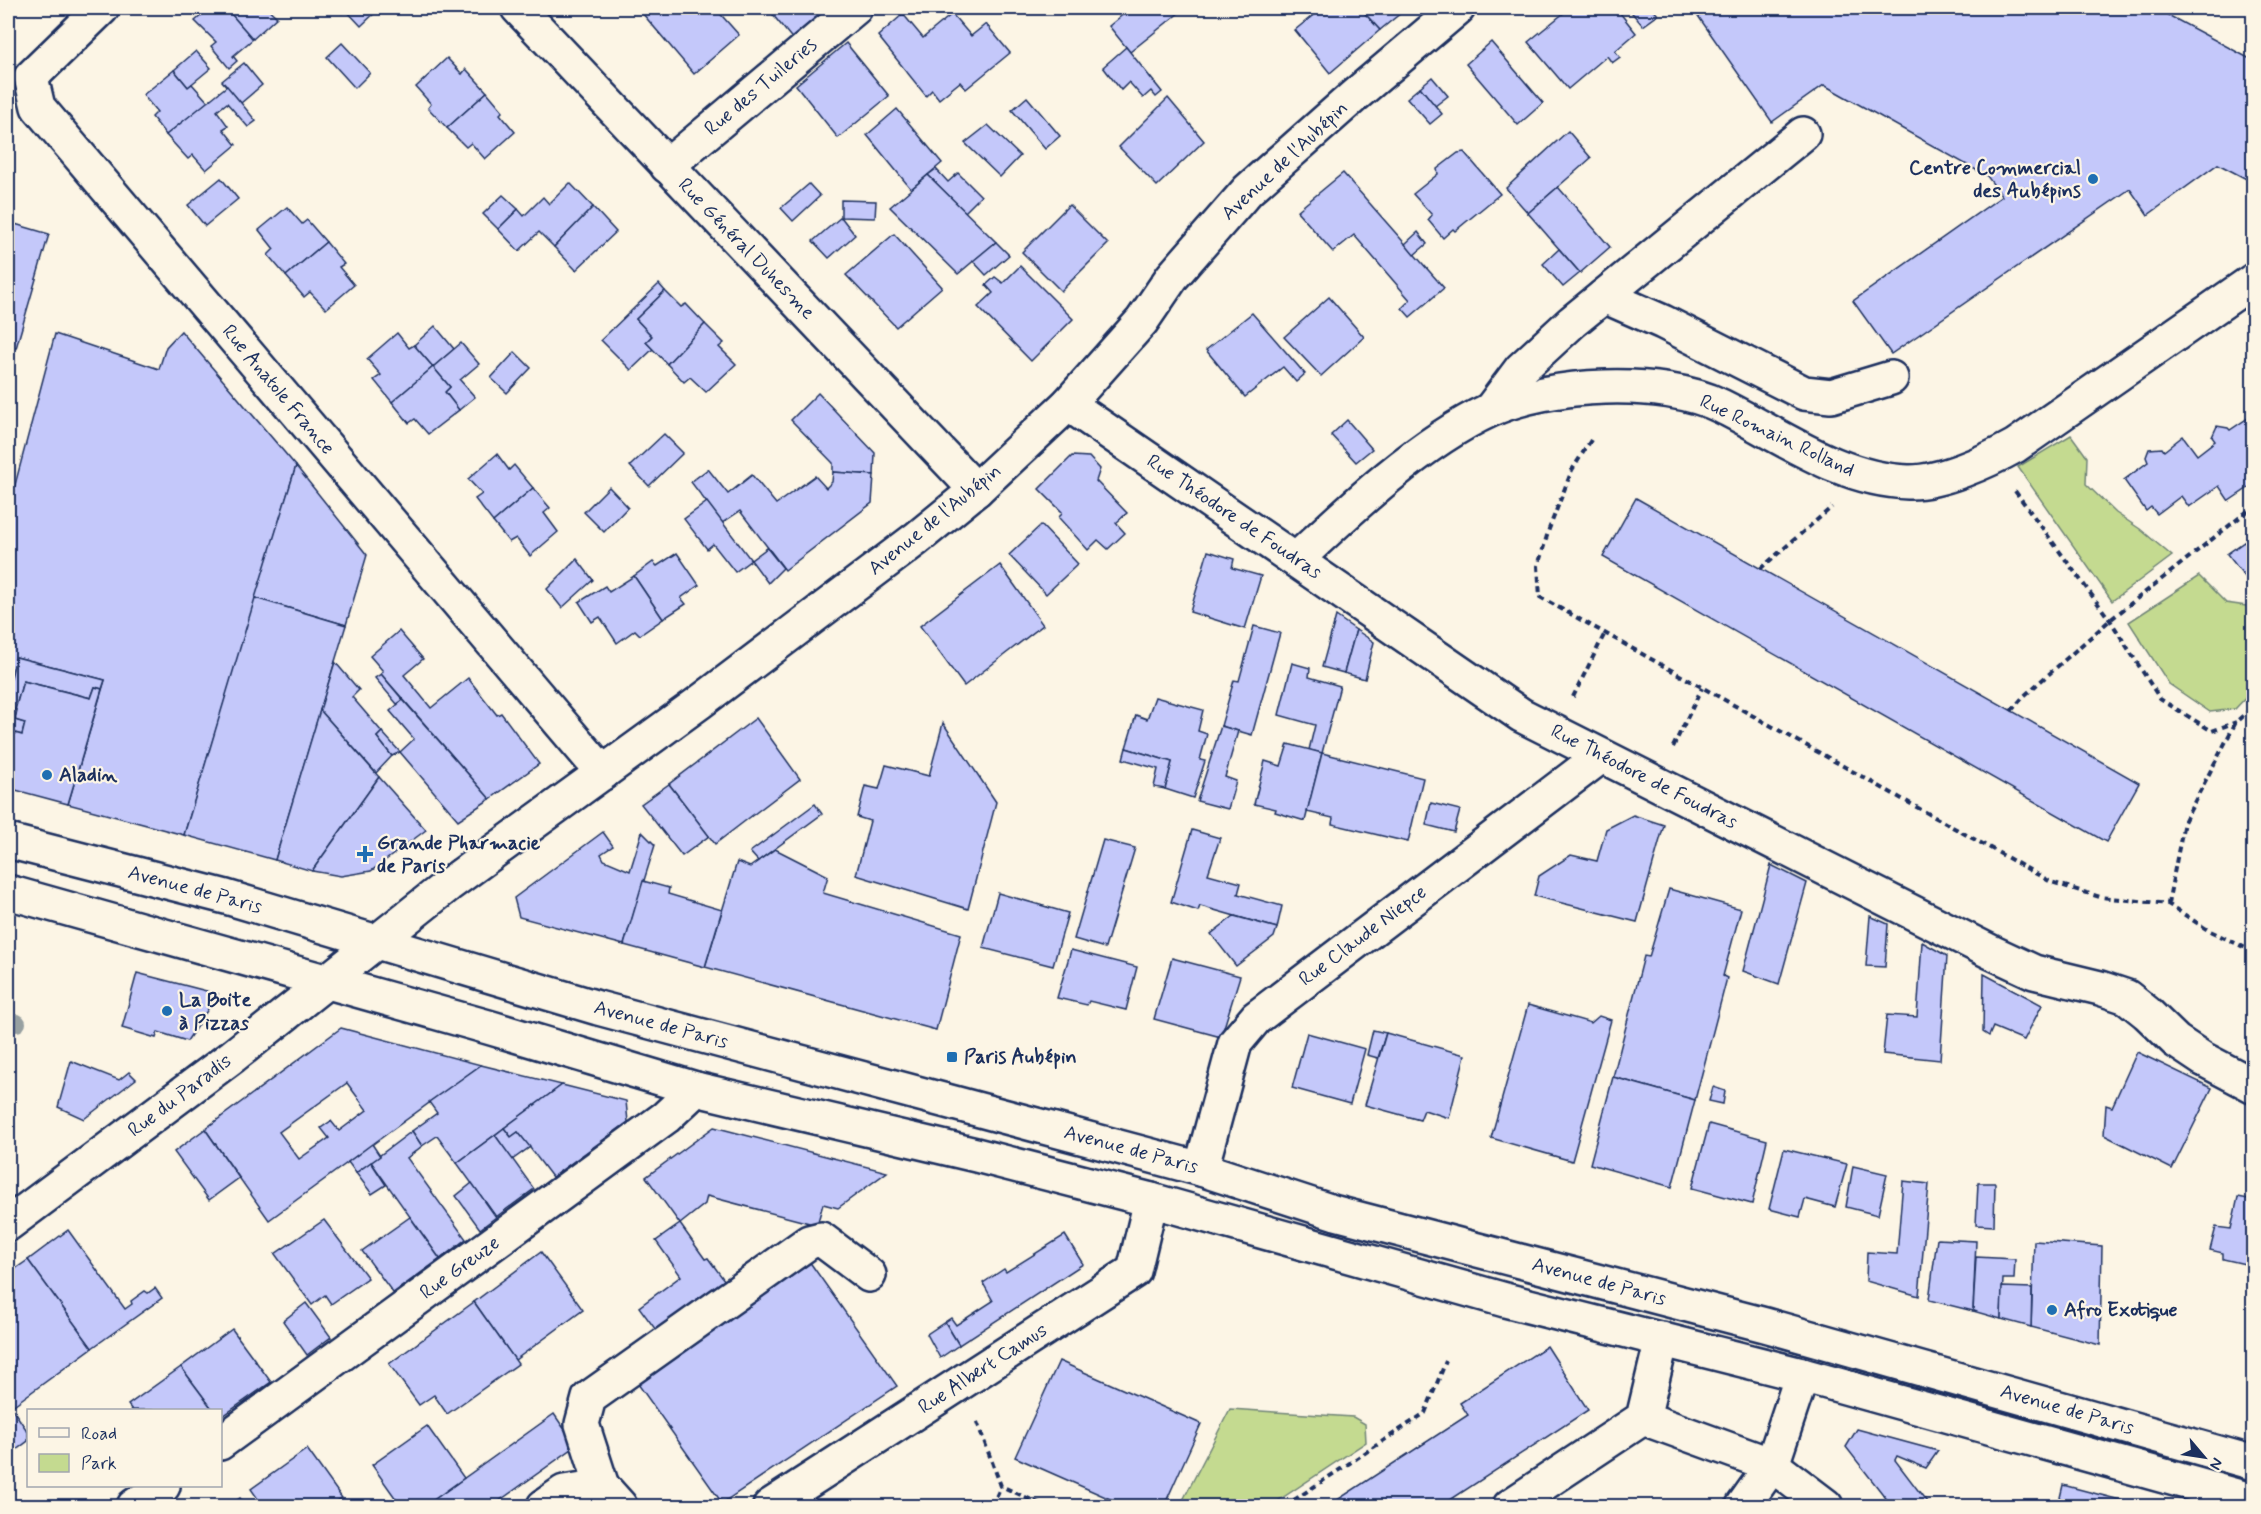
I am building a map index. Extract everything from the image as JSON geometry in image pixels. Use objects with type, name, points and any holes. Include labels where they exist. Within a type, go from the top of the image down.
[{"type":"street","name":"Rue Anatole France","points":[[102,8],[31,77],[38,107],[603,773]]},
{"type":"street","name":"Rue Général Duhesme","points":[[518,8],[975,489]]},
{"type":"street","name":"Rue des Tuileries","points":[[667,166],[855,8]]},
{"type":"street","name":"Avenue de l'Aubépin","points":[[338,972],[448,885],[603,773],[897,553],[975,489],[1068,404],[1142,321],[1172,277],[1248,190],[1458,8]]},
{"type":"street","points":[[1491,409],[1521,369],[1572,322],[1803,134]]},
{"type":"street","name":"Rue Romain Rolland","points":[[1297,559],[1322,535],[1428,446],[1491,409],[1540,395],[1586,388],[1635,386],[1674,391],[1718,404],[1821,458],[1876,479],[1911,482],[1951,474],[1988,461],[2015,446],[2253,280]]},
{"type":"street","points":[[1604,296],[1663,322],[1804,393],[1831,396],[1891,378]]},
{"type":"street","name":"Rue Théodore de Foudras","points":[[1068,404],[1297,559],[1521,715],[2034,972],[2127,997],[2176,1041],[2203,1059],[2253,1086]]},
{"type":"street","name":"Rue Claude Niepce","points":[[1202,1169],[1235,1042],[1256,1018],[1601,756]]},
{"type":"street","name":"Avenue de Paris","points":[[8,841],[226,897],[598,1008],[1202,1169],[1336,1214],[1765,1325],[2253,1462]]},
{"type":"street","name":"Avenue de Paris","points":[[8,892],[338,972],[696,1089],[976,1155],[1151,1200],[1505,1300],[1802,1375],[2253,1501]]},
{"type":"street","name":"Rue du Paradis","points":[[8,1224],[233,1056],[338,972]]},
{"type":"street","name":"Rue Greuze","points":[[222,1442],[666,1118],[696,1089]]},
{"type":"street","name":"Rue Albert Camus","points":[[770,1506],[1134,1271],[1151,1200]]},
{"type":"street","points":[[544,1506],[564,1492],[611,1496],[582,1424],[589,1398],[809,1242],[821,1239],[869,1275]]},
{"type":"street","points":[[1510,1506],[1643,1418],[1662,1340]]},
{"type":"street","points":[[1743,1506],[1772,1465],[1802,1375]]},
{"type":"street","points":[[1643,1418],[1772,1465],[1826,1506]]},
{"type":"street","points":[[134,1506],[160,1487]]},
{"type":"path","points":[[1591,440],[1572,470],[1553,519],[1538,566],[1540,597],[2051,882],[2100,897],[2168,904],[2208,930],[2253,952]]},
{"type":"path","points":[[1988,461],[2004,477],[2110,620],[2160,699],[2212,731],[2236,722]]},
{"type":"path","points":[[2011,711],[2024,696],[2110,620],[2253,506]]},
{"type":"path","points":[[1556,733],[1605,633]]},
{"type":"path","points":[[1655,783],[1702,688]]},
{"type":"path","points":[[2168,904],[2184,822],[2236,722],[2253,706]]},
{"type":"path","points":[[1285,1506],[1425,1413],[1446,1362]]},
{"type":"path","points":[[961,1382],[1001,1486],[1044,1506]]},
{"type":"path","points":[[992,1506],[1001,1486]]},
{"type":"green space","points":[[2071,435],[2087,457],[2086,484],[2116,513],[2140,529],[2172,556],[2112,601],[2018,467]]},
{"type":"green space","points":[[2199,576],[2226,603],[2253,607],[2253,690],[2235,709],[2210,712],[2169,684],[2129,622]]},
{"type":"green space","points":[[1230,1409],[1353,1417],[1365,1424],[1366,1442],[1270,1506],[1180,1506]]},
{"type":"building","points":[[210,8],[226,8],[253,39],[233,56],[237,61],[229,68],[211,46],[216,42],[195,21]]},
{"type":"building","points":[[226,8],[267,8],[277,17],[253,39]]},
{"type":"building","points":[[336,8],[380,8],[361,26],[346,10],[342,13]]},
{"type":"building","points":[[651,8],[715,8],[739,35],[694,74],[643,14]]},
{"type":"building","points":[[782,8],[815,8],[823,16],[794,41],[773,15]]},
{"type":"building","points":[[1131,8],[1185,8],[1130,52],[1109,26]]},
{"type":"building","points":[[1322,8],[1360,8],[1380,30],[1330,73],[1295,30]]},
{"type":"building","points":[[1360,8],[1407,8],[1380,30]]},
{"type":"building","points":[[1570,8],[1616,8],[1636,33],[1615,51],[1620,57],[1612,63],[1607,56],[1568,89],[1528,42]]},
{"type":"building","points":[[1628,8],[1652,8],[1658,15],[1643,26]]},
{"type":"building","name":"Centre Commercial des Aubépins","points":[[1704,8],[2155,8],[2254,61],[2254,183],[2218,164],[2148,215],[2130,189],[1891,354],[1853,301],[2002,196],[1987,176],[1824,85],[1772,122],[1696,13]]},
{"type":"building","points":[[903,14],[923,38],[952,14],[971,36],[986,24],[1010,53],[966,89],[960,82],[939,99],[932,90],[926,96],[878,36]]},
{"type":"building","points":[[1491,42],[1543,103],[1518,125],[1466,64]]},
{"type":"building","points":[[342,43],[370,73],[355,88],[327,57]]},
{"type":"building","points":[[846,43],[889,96],[838,138],[796,85]]},
{"type":"building","points":[[1126,47],[1162,92],[1156,97],[1151,91],[1143,98],[1129,82],[1121,90],[1103,67]]},
{"type":"building","points":[[196,51],[211,68],[188,87],[174,70]]},
{"type":"building","points":[[447,58],[462,74],[466,69],[487,92],[447,128],[428,108],[431,104],[416,87]]},
{"type":"building","points":[[244,63],[262,85],[241,103],[222,81]]},
{"type":"building","points":[[174,70],[188,87],[192,84],[208,102],[166,135],[152,117],[157,112],[143,95]]},
{"type":"building","points":[[1432,77],[1448,96],[1435,106],[1420,87]]},
{"type":"building","points":[[227,86],[256,121],[248,127],[227,103],[217,111],[228,126],[223,129],[236,145],[206,170],[193,155],[188,159],[166,135]]},
{"type":"building","points":[[1420,87],[1442,114],[1430,124],[1407,98]]},
{"type":"building","points":[[487,92],[503,111],[500,114],[515,132],[485,159],[471,143],[466,147],[447,128]]},
{"type":"building","points":[[1027,97],[1060,136],[1045,149],[1012,110]]},
{"type":"building","points":[[1168,98],[1204,141],[1157,186],[1119,147]]},
{"type":"building","points":[[897,109],[942,163],[911,189],[867,135]]},
{"type":"building","points":[[988,125],[1020,156],[1000,177],[965,143]]},
{"type":"building","points":[[1568,131],[1591,158],[1528,213],[1506,188]]},
{"type":"building","points":[[1464,152],[1500,194],[1443,238],[1428,220],[1432,215],[1413,194],[1438,174],[1437,169],[1458,153]]},
{"type":"building","points":[[936,169],[948,182],[958,173],[981,196],[965,212],[928,175]]},
{"type":"building","points":[[1343,173],[1444,288],[1410,317],[1402,308],[1410,300],[1354,235],[1333,252],[1297,211]]},
{"type":"building","points":[[928,175],[996,242],[958,274],[890,207]]},
{"type":"building","points":[[221,178],[238,199],[205,226],[188,205]]},
{"type":"building","points":[[570,183],[593,207],[554,247],[539,232],[519,251],[498,229],[518,209],[524,216],[543,197],[549,204]]},
{"type":"building","points":[[809,184],[820,196],[793,221],[781,208]]},
{"type":"building","points":[[1558,187],[1610,247],[1580,273],[1528,213]]},
{"type":"building","points":[[503,195],[518,209],[498,229],[483,214]]},
{"type":"building","points":[[841,200],[876,201],[875,218],[841,217]]},
{"type":"building","points":[[1069,205],[1108,244],[1061,291],[1022,252]]},
{"type":"building","points":[[287,207],[302,224],[307,220],[326,242],[286,276],[268,255],[274,249],[259,230]]},
{"type":"building","points":[[593,207],[616,232],[576,270],[554,247]]},
{"type":"building","points":[[841,217],[855,235],[829,258],[813,241]]},
{"type":"building","points":[[8,222],[49,234],[16,348],[8,346]]},
{"type":"building","points":[[1418,232],[1427,244],[1414,255],[1405,244]]},
{"type":"building","points":[[894,234],[942,287],[896,327],[846,275]]},
{"type":"building","points":[[326,242],[344,264],[339,267],[354,285],[326,309],[310,292],[304,297],[286,276]]},
{"type":"building","points":[[996,242],[1009,255],[986,275],[973,261]]},
{"type":"building","points":[[1559,249],[1580,273],[1563,287],[1543,264]]},
{"type":"building","points":[[1020,266],[1073,319],[1031,361],[978,307],[993,293],[986,285],[995,277],[1003,283]]},
{"type":"building","points":[[659,284],[665,291],[636,319],[652,336],[646,342],[653,349],[631,370],[601,340]]},
{"type":"building","points":[[665,291],[681,307],[686,304],[705,324],[667,364],[646,342],[652,336],[636,319]]},
{"type":"building","points":[[1329,297],[1364,337],[1321,376],[1284,337]]},
{"type":"building","points":[[1252,313],[1305,374],[1296,382],[1283,367],[1245,397],[1206,350]]},
{"type":"building","points":[[705,324],[724,343],[719,347],[736,364],[706,392],[690,377],[684,382],[667,364]]},
{"type":"building","points":[[435,326],[454,349],[433,367],[414,345]]},
{"type":"building","points":[[181,331],[296,466],[184,835],[68,804],[105,680],[16,657],[12,674],[8,673],[8,511],[55,334],[159,369],[166,347]]},
{"type":"building","points":[[397,333],[409,348],[414,345],[433,367],[392,402],[374,380],[381,375],[367,359]]},
{"type":"building","points":[[461,343],[479,364],[460,380],[475,397],[459,410],[445,392],[450,387],[433,367]]},
{"type":"building","points":[[515,352],[531,368],[507,393],[491,378]]},
{"type":"building","points":[[433,367],[450,387],[445,392],[459,410],[428,434],[415,419],[409,423],[392,402]]},
{"type":"building","points":[[818,393],[875,453],[874,475],[833,472],[833,463],[791,420]]},
{"type":"building","points":[[2254,414],[2254,462],[2248,466],[2254,474],[2254,484],[2229,501],[2219,486],[2189,507],[2181,496],[2157,514],[2151,507],[2146,511],[2124,480],[2148,462],[2146,457],[2149,449],[2162,448],[2164,451],[2183,436],[2197,455],[2215,441],[2212,437],[2217,426],[2230,430]]},
{"type":"building","points":[[1347,420],[1372,449],[1356,462],[1331,435]]},
{"type":"building","points":[[664,434],[683,453],[649,486],[630,466]]},
{"type":"building","points":[[497,454],[509,470],[514,465],[533,488],[493,522],[475,499],[482,494],[468,479]]},
{"type":"building","points":[[1072,456],[1089,457],[1100,469],[1096,481],[1127,513],[1116,523],[1125,533],[1108,549],[1098,540],[1088,550],[1059,518],[1062,512],[1039,489]]},
{"type":"building","points":[[296,466],[367,555],[346,625],[255,598]]},
{"type":"building","points":[[708,469],[728,494],[752,475],[776,504],[815,476],[826,488],[832,482],[833,472],[874,475],[872,503],[785,570],[740,511],[722,523],[691,482]]},
{"type":"building","points":[[609,487],[628,507],[604,532],[584,512]]},
{"type":"building","points":[[533,488],[550,508],[544,513],[558,532],[530,556],[516,538],[509,542],[493,522]]},
{"type":"building","points":[[1636,498],[2139,783],[2106,842],[1603,557]]},
{"type":"building","points":[[707,502],[751,560],[735,572],[713,544],[707,549],[684,519]]},
{"type":"building","points":[[1041,525],[1078,564],[1046,594],[1009,555]]},
{"type":"building","points":[[2254,535],[2254,581],[2250,583],[2227,554]]},
{"type":"building","points":[[767,548],[783,568],[768,583],[751,560]]},
{"type":"building","points":[[1208,551],[1234,559],[1232,568],[1261,576],[1245,629],[1190,612]]},
{"type":"building","points":[[677,553],[699,585],[681,598],[686,604],[663,619],[634,576],[653,562],[657,566]]},
{"type":"building","points":[[577,559],[593,580],[562,608],[547,589]]},
{"type":"building","points":[[1000,565],[1043,625],[964,686],[920,626]]},
{"type":"building","points":[[634,576],[663,619],[640,635],[635,630],[617,643],[600,617],[592,622],[579,602],[605,586],[609,592]]},
{"type":"building","points":[[255,598],[346,625],[275,860],[184,835]]},
{"type":"building","points":[[1336,616],[1356,630],[1344,673],[1322,667]]},
{"type":"building","points":[[1254,626],[1280,633],[1252,735],[1221,726],[1234,680],[1239,681]]},
{"type":"building","points":[[1356,630],[1374,642],[1365,679],[1344,673]]},
{"type":"building","points":[[399,631],[423,659],[404,675],[431,708],[468,678],[497,715],[501,713],[539,764],[490,799],[381,674],[383,671],[370,656]]},
{"type":"building","points":[[16,657],[105,680],[102,689],[95,687],[91,698],[23,681],[15,710],[17,710],[15,720],[25,723],[22,735],[8,731],[8,690]]},
{"type":"building","points":[[335,662],[359,690],[352,697],[382,732],[377,737],[392,756],[376,773],[320,710]]},
{"type":"building","points":[[1292,663],[1310,668],[1309,677],[1340,686],[1322,753],[1309,750],[1315,725],[1279,715]]},
{"type":"building","points":[[381,674],[403,700],[397,704],[375,678]]},
{"type":"building","points":[[23,681],[91,698],[95,687],[102,689],[68,804],[8,788],[8,731],[22,735],[25,723],[15,720],[17,710],[15,710]]},
{"type":"building","points":[[1155,697],[1203,710],[1198,731],[1207,734],[1200,760],[1205,761],[1193,798],[1165,789],[1172,762],[1126,748],[1136,715],[1147,719]]},
{"type":"building","points":[[403,700],[490,799],[458,820],[400,752],[414,739],[390,711]]},
{"type":"building","points":[[320,710],[379,777],[312,871],[275,860]]},
{"type":"building","points":[[756,718],[800,779],[715,844],[669,784]]},
{"type":"building","points":[[943,723],[996,802],[968,909],[856,875],[870,821],[857,817],[865,786],[879,789],[886,765],[929,776]]},
{"type":"building","points":[[1221,726],[1238,731],[1225,777],[1236,781],[1228,809],[1197,801]]},
{"type":"building","points":[[382,732],[400,752],[392,756],[377,737]]},
{"type":"building","points":[[1288,744],[1322,753],[1305,821],[1275,812],[1276,809],[1254,804],[1265,761],[1281,766]]},
{"type":"building","points":[[1126,748],[1172,762],[1165,789],[1154,787],[1158,769],[1123,759]]},
{"type":"building","points":[[1322,753],[1423,778],[1408,842],[1332,824],[1333,818],[1307,812]]},
{"type":"building","points":[[379,777],[426,830],[371,871],[341,876],[312,871]]},
{"type":"building","points":[[669,784],[709,836],[682,856],[641,804]]},
{"type":"building","points":[[1431,803],[1460,810],[1454,832],[1426,825]]},
{"type":"building","points":[[815,804],[822,814],[758,861],[750,852]]},
{"type":"building","points":[[1633,815],[1664,825],[1637,922],[1534,896],[1539,876],[1571,855],[1597,861],[1606,829]]},
{"type":"building","points":[[1192,830],[1220,838],[1208,874],[1241,883],[1238,894],[1282,906],[1277,928],[1200,906],[1198,911],[1171,902]]},
{"type":"building","points":[[603,832],[613,846],[601,854],[604,860],[630,871],[642,832],[655,845],[624,945],[519,917],[514,898]]},
{"type":"building","points":[[1103,840],[1135,848],[1105,948],[1074,939]]},
{"type":"building","points":[[775,849],[828,876],[823,893],[961,934],[936,1030],[705,967],[737,862],[750,867]]},
{"type":"building","points":[[1771,865],[1807,883],[1779,984],[1743,971]]},
{"type":"building","points":[[643,881],[669,888],[668,894],[722,910],[705,967],[624,945]]},
{"type":"building","points":[[1669,889],[1741,909],[1723,976],[1727,978],[1695,1100],[1613,1077],[1644,956],[1649,957]]},
{"type":"building","points":[[998,893],[1068,913],[1053,966],[983,948]]},
{"type":"building","points":[[1234,916],[1277,928],[1274,937],[1236,966],[1211,934]]},
{"type":"building","points":[[1870,916],[1888,924],[1885,967],[1866,966]]},
{"type":"building","points":[[1922,942],[1947,956],[1940,1060],[1883,1054],[1887,1015],[1917,1017]]},
{"type":"building","points":[[1071,950],[1137,967],[1126,1010],[1089,1001],[1087,1005],[1057,998]]},
{"type":"building","points":[[1172,958],[1240,976],[1221,1037],[1154,1019]]},
{"type":"building","name":"La Boite à Pizzas","points":[[137,973],[218,994],[187,1041],[158,1032],[156,1038],[122,1028]]},
{"type":"building","points":[[1984,974],[2042,1005],[2024,1040],[1993,1027],[1989,1036],[1983,1032]]},
{"type":"building","points":[[1528,1005],[1591,1023],[1599,1016],[1611,1020],[1572,1161],[1491,1138]]},
{"type":"building","points":[[341,1028],[481,1065],[269,1220],[205,1129]],"holes":[[[347,1083],[367,1110],[339,1131],[331,1121],[321,1128],[329,1138],[299,1159],[279,1132]]]},
{"type":"building","points":[[1373,1030],[1386,1033],[1378,1058],[1367,1055]]},
{"type":"building","points":[[1307,1033],[1365,1049],[1350,1104],[1292,1088]]},
{"type":"building","points":[[1386,1033],[1465,1055],[1449,1118],[1424,1110],[1420,1120],[1365,1105]]},
{"type":"building","points":[[2137,1052],[2212,1088],[2172,1169],[2104,1135],[2106,1105],[2112,1107]]},
{"type":"building","points":[[71,1061],[119,1080],[129,1072],[136,1079],[84,1119],[58,1107]]},
{"type":"building","points":[[481,1065],[562,1085],[457,1163],[437,1136],[422,1146],[412,1131],[437,1113],[429,1102]]},
{"type":"building","points":[[1613,1077],[1695,1100],[1672,1187],[1590,1164]]},
{"type":"building","points":[[562,1085],[626,1101],[628,1122],[552,1177],[518,1132],[511,1137],[504,1128]]},
{"type":"building","points":[[1713,1087],[1725,1091],[1723,1104],[1709,1101]]},
{"type":"building","points":[[1709,1124],[1767,1140],[1752,1204],[1692,1188]]},
{"type":"building","points":[[714,1127],[887,1172],[838,1208],[823,1204],[817,1225],[707,1196],[705,1204],[680,1224],[646,1177]]},
{"type":"building","points":[[504,1128],[511,1137],[518,1132],[530,1147],[512,1160],[495,1135]]},
{"type":"building","points":[[205,1129],[239,1178],[209,1200],[174,1152]]},
{"type":"building","points":[[412,1131],[422,1146],[407,1158],[466,1239],[440,1259],[371,1162]]},
{"type":"building","points":[[495,1135],[534,1189],[496,1217],[457,1163]]},
{"type":"building","points":[[372,1144],[380,1156],[356,1173],[348,1162]]},
{"type":"building","points":[[1784,1149],[1847,1164],[1835,1207],[1805,1199],[1800,1217],[1769,1209]]},
{"type":"building","points":[[371,1162],[386,1185],[372,1194],[356,1173]]},
{"type":"building","points":[[1853,1166],[1887,1174],[1878,1215],[1846,1207]]},
{"type":"building","points":[[1903,1181],[1929,1184],[1919,1296],[1866,1281],[1867,1252],[1897,1254]]},
{"type":"building","points":[[472,1183],[496,1217],[480,1229],[456,1196]]},
{"type":"building","points":[[1978,1183],[1995,1183],[1994,1226],[1976,1225]]},
{"type":"building","points":[[2238,1197],[2254,1200],[2254,1266],[2223,1259],[2223,1253],[2210,1250],[2216,1227],[2231,1229]]},
{"type":"building","points":[[410,1217],[440,1259],[393,1293],[362,1251]]},
{"type":"building","points":[[324,1220],[368,1278],[331,1304],[325,1295],[312,1305],[275,1254]]},
{"type":"building","points":[[680,1224],[705,1259],[708,1258],[730,1288],[661,1337],[639,1307],[681,1276],[656,1241]]},
{"type":"building","points":[[68,1230],[125,1309],[132,1304],[131,1301],[145,1291],[148,1293],[155,1288],[162,1298],[92,1348],[28,1260]]},
{"type":"building","points":[[1065,1235],[1083,1264],[959,1345],[945,1322],[951,1318],[956,1325],[993,1301],[983,1283],[1004,1269],[1006,1272]]},
{"type":"building","points":[[1937,1239],[1976,1241],[1973,1311],[1929,1300]]},
{"type":"building","points":[[2034,1241],[2102,1246],[2100,1345],[2031,1327]]},
{"type":"building","points":[[541,1252],[583,1310],[515,1360],[474,1302]]},
{"type":"building","points":[[1976,1257],[2015,1259],[2014,1279],[2003,1279],[2001,1319],[1973,1311]]},
{"type":"building","points":[[28,1260],[92,1348],[11,1407],[8,1402],[8,1274]]},
{"type":"building","points":[[809,1261],[897,1386],[722,1503],[638,1384]]},
{"type":"building","points":[[2002,1287],[2032,1288],[2031,1327],[2001,1319]]},
{"type":"building","points":[[474,1302],[518,1364],[447,1414],[434,1395],[419,1405],[389,1364]]},
{"type":"building","points":[[306,1303],[331,1337],[307,1355],[283,1321]]},
{"type":"building","points":[[945,1322],[959,1345],[940,1358],[927,1334]]},
{"type":"building","points":[[232,1329],[271,1382],[222,1417],[222,1409],[212,1409],[181,1367]]},
{"type":"building","points":[[1547,1346],[1588,1410],[1441,1506],[1328,1506],[1468,1415],[1460,1403]]},
{"type":"building","points":[[1059,1361],[1201,1424],[1164,1506],[1126,1506],[1015,1457]]},
{"type":"building","points":[[181,1367],[212,1409],[131,1409],[128,1405]]},
{"type":"building","points":[[11,1407],[27,1431],[27,1442],[8,1456],[8,1410]]},
{"type":"building","points":[[554,1414],[576,1446],[492,1506],[425,1506]]},
{"type":"building","points":[[427,1426],[464,1478],[425,1506],[401,1506],[372,1465]]},
{"type":"building","points":[[1857,1429],[1938,1451],[1926,1468],[1897,1456],[1895,1460],[1930,1506],[1892,1506],[1846,1447]]},
{"type":"building","points":[[307,1449],[342,1498],[329,1506],[263,1506],[251,1489]]},
{"type":"building","points":[[2063,1485],[2143,1506],[2058,1506]]},
{"type":"building","points":[[240,1498],[246,1506],[228,1506]]},
{"type":"place","name":"Centre Commercial des Aubépins","points":[[2093,179]]},
{"type":"place","name":"Aladin","points":[[47,775]]},
{"type":"place","name":"Grande Pharmacie de Paris","points":[[365,854]]},
{"type":"place","name":"La Boite à Pizzas","points":[[167,1011]]},
{"type":"place","name":"Paris Aubépin","points":[[952,1057]]},
{"type":"place","name":"Afro Exotique","points":[[2052,1310]]}]
